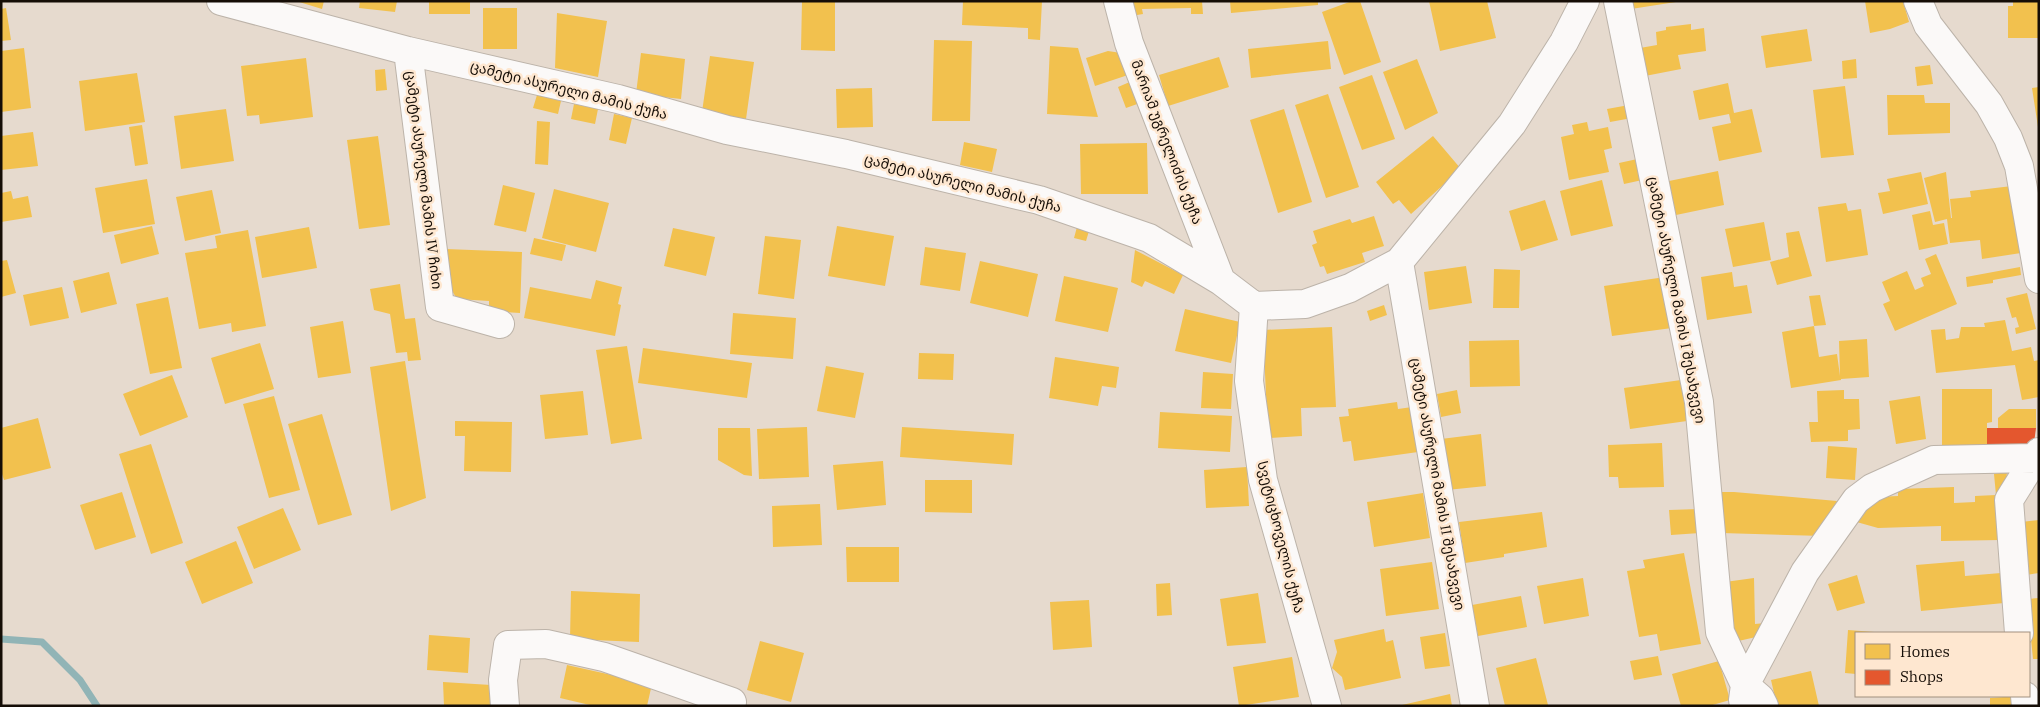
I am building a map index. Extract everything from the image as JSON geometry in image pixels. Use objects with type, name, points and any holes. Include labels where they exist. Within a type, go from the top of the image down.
[{"type":"street","name":"ცამეტი ასურელი მამის ქუჩა","points":[[221,1],[408,51],[618,99],[727,130],[846,154],[1039,200],[1149,238],[1221,281],[1254,306]]},
{"type":"street","name":"მარიამ უგრელიძის ქუჩა","points":[[1118,1],[1129,42],[1221,281]]},
{"type":"street","points":[[1254,306],[1305,304],[1350,288],[1399,262],[1512,124],[1564,42],[1585,1]]},
{"type":"street","name":"ცამეტი ასურელი მამის I შესახვევი","points":[[1618,1],[1699,402],[1720,632],[1743,696],[1760,698],[1764,706]]},
{"type":"street","points":[[1918,1],[1928,25],[1989,104],[2008,138],[2019,166],[2039,279]]},
{"type":"street","name":"ცამეტი ასურელი მამის IV ჩიხი","points":[[408,51],[440,307],[500,324]]},
{"type":"street","name":"ცამეტი ასურელი მამის II შესახვევი","points":[[1399,262],[1475,706]]},
{"type":"street","name":"სვეტიცხოველის ქუჩა","points":[[1254,306],[1249,381],[1263,480],[1326,706]]},
{"type":"street","points":[[1743,696],[1805,572],[1856,500],[1872,488],[1934,460],[2036,455]]},
{"type":"street","points":[[2019,632],[2009,500],[2036,455]]},
{"type":"street","points":[[505,706],[503,680],[508,645],[546,644],[604,657],[732,702]]},
{"type":"building: Homes","points":[[296,1],[324,1],[322,9]]},
{"type":"building: Homes","points":[[360,1],[397,1],[395,12],[359,8]]},
{"type":"building: Homes","points":[[429,1],[470,1],[470,14],[429,14]]},
{"type":"building: Homes","points":[[802,1],[835,1],[835,51],[801,50]]},
{"type":"building: Homes","points":[[963,1],[1042,1],[1040,40],[1028,39],[1028,28],[962,25]]},
{"type":"building: Homes","points":[[1127,1],[1202,1],[1203,14],[1191,14],[1191,8],[1142,9],[1143,14],[1131,16]]},
{"type":"building: Homes","points":[[1230,1],[1318,1],[1318,5],[1231,13]]},
{"type":"building: Homes","points":[[1352,1],[1360,1],[1381,62],[1344,75],[1322,12]]},
{"type":"building: Homes","points":[[1429,1],[1487,1],[1496,38],[1440,51]]},
{"type":"building: Homes","points":[[1629,1],[1675,1],[1676,2],[1631,9]]},
{"type":"building: Homes","points":[[1865,1],[1903,1],[1909,22],[1890,29],[1870,33]]},
{"type":"building: Homes","points":[[2013,1],[2039,1],[2039,38],[2008,38],[2008,6],[2013,6]]},
{"type":"building: Homes","points":[[6,8],[11,40],[1,41],[1,9]]},
{"type":"building: Homes","points":[[483,8],[517,8],[517,49],[483,49]]},
{"type":"building: Homes","points":[[557,13],[607,21],[598,77],[555,68]]},
{"type":"building: Homes","points":[[1691,24],[1691,30],[1704,28],[1706,51],[1678,55],[1681,69],[1645,76],[1640,48],[1657,45],[1656,32],[1666,30],[1666,27]]},
{"type":"building: Homes","points":[[1807,29],[1812,61],[1766,68],[1761,36]]},
{"type":"building: Homes","points":[[934,40],[972,41],[970,121],[932,121]]},
{"type":"building: Homes","points":[[1328,41],[1331,69],[1251,78],[1248,49]]},
{"type":"building: Homes","points":[[1050,46],[1078,48],[1098,117],[1047,114]]},
{"type":"building: Homes","points":[[24,48],[31,108],[1,112],[1,51]]},
{"type":"building: Homes","points":[[1108,51],[1121,53],[1128,75],[1095,86],[1086,58]]},
{"type":"building: Homes","points":[[641,53],[685,59],[681,99],[636,94]]},
{"type":"building: Homes","points":[[710,56],[754,62],[746,119],[702,112]]},
{"type":"building: Homes","points":[[1219,57],[1229,87],[1168,106],[1159,75]]},
{"type":"building: Homes","points":[[306,58],[313,117],[260,124],[259,115],[247,116],[241,66]]},
{"type":"building: Homes","points":[[1417,59],[1438,113],[1405,130],[1383,72]]},
{"type":"building: Homes","points":[[1856,59],[1857,78],[1843,79],[1842,61]]},
{"type":"building: Homes","points":[[1930,65],[1933,84],[1917,86],[1915,67]]},
{"type":"building: Homes","points":[[385,69],[387,90],[376,91],[375,70]]},
{"type":"building: Homes","points":[[137,73],[145,122],[85,131],[79,81]]},
{"type":"building: Homes","points":[[1372,75],[1395,139],[1362,150],[1339,87]]},
{"type":"building: Homes","points":[[1132,81],[1140,103],[1126,108],[1118,87]]},
{"type":"building: Homes","points":[[1728,83],[1734,113],[1752,109],[1762,152],[1719,161],[1712,127],[1731,123],[1729,114],[1699,120],[1693,91]]},
{"type":"building: Homes","points":[[1845,86],[1854,155],[1821,158],[1813,90]]},
{"type":"building: Homes","points":[[2039,87],[2039,127],[2038,127],[2032,88]]},
{"type":"building: Homes","points":[[872,88],[873,127],[837,128],[836,89]]},
{"type":"building: Homes","points":[[1328,94],[1359,187],[1326,198],[1295,105]]},
{"type":"building: Homes","points":[[537,95],[561,101],[558,114],[533,108]]},
{"type":"building: Homes","points":[[1887,95],[1924,95],[1925,103],[1950,103],[1950,133],[1888,135]]},
{"type":"building: Homes","points":[[574,104],[598,109],[595,124],[571,119]]},
{"type":"building: Homes","points":[[1629,105],[1632,118],[1610,122],[1607,109]]},
{"type":"building: Homes","points":[[226,109],[234,161],[181,169],[174,116]]},
{"type":"building: Homes","points":[[1284,109],[1312,202],[1278,213],[1250,120]]},
{"type":"building: Homes","points":[[614,114],[632,118],[626,144],[609,140]]},
{"type":"building: Homes","points":[[537,121],[550,122],[548,165],[535,164]]},
{"type":"building: Homes","points":[[1587,122],[1589,131],[1608,127],[1612,148],[1604,150],[1609,172],[1569,180],[1561,137],[1574,134],[1572,125]]},
{"type":"building: Homes","points":[[142,125],[148,164],[135,166],[129,127]]},
{"type":"building: Homes","points":[[33,132],[38,166],[1,170],[1,136]]},
{"type":"building: Homes","points":[[378,136],[390,225],[359,229],[347,140]]},
{"type":"building: Homes","points":[[1433,136],[1461,169],[1411,214],[1399,200],[1393,204],[1376,182]]},
{"type":"building: Homes","points":[[964,142],[997,149],[992,172],[960,165]]},
{"type":"building: Homes","points":[[1147,143],[1148,194],[1081,194],[1080,144]]},
{"type":"building: Homes","points":[[1642,158],[1647,179],[1624,184],[1619,163]]},
{"type":"building: Homes","points":[[1718,171],[1724,205],[1676,215],[1669,181]]},
{"type":"building: Homes","points":[[1921,172],[1928,204],[1883,214],[1878,193],[1890,191],[1887,179]]},
{"type":"building: Homes","points":[[1946,172],[1951,218],[1950,199],[1971,197],[1970,191],[2012,186],[2021,253],[1982,259],[1980,240],[1950,243],[1947,219],[1935,222],[1924,178]]},
{"type":"building: Homes","points":[[147,179],[155,224],[103,233],[95,188]]},
{"type":"building: Homes","points":[[1602,180],[1613,226],[1571,236],[1560,191]]},
{"type":"building: Homes","points":[[503,185],[535,193],[526,232],[494,225]]},
{"type":"building: Homes","points":[[554,189],[609,203],[596,252],[542,238]]},
{"type":"building: Homes","points":[[212,190],[221,233],[185,241],[176,197]]},
{"type":"building: Homes","points":[[11,191],[13,199],[28,196],[32,217],[1,222],[1,193]]},
{"type":"building: Homes","points":[[1545,200],[1558,240],[1521,251],[1509,211]]},
{"type":"building: Homes","points":[[1846,203],[1848,211],[1861,209],[1868,255],[1826,262],[1818,207]]},
{"type":"building: Homes","points":[[1930,211],[1933,225],[1944,223],[1948,244],[1919,250],[1912,215]]},
{"type":"building: Homes","points":[[1374,216],[1384,246],[1362,253],[1365,262],[1327,274],[1324,266],[1320,267],[1312,245],[1317,243],[1313,231],[1350,219],[1352,223]]},
{"type":"building: Homes","points":[[1764,222],[1771,260],[1733,267],[1725,229]]},
{"type":"building: Homes","points":[[152,226],[159,254],[121,264],[114,235]]},
{"type":"building: Homes","points":[[837,226],[894,236],[885,286],[828,276]]},
{"type":"building: Homes","points":[[309,227],[317,268],[262,278],[255,237]]},
{"type":"building: Homes","points":[[1077,227],[1089,231],[1086,241],[1074,238]]},
{"type":"building: Homes","points":[[673,228],[715,237],[706,276],[664,266]]},
{"type":"building: Homes","points":[[248,230],[266,326],[232,332],[231,323],[199,329],[185,253],[217,248],[215,236]]},
{"type":"building: Homes","points":[[1799,231],[1812,276],[1777,285],[1770,262],[1789,257],[1786,233]]},
{"type":"building: Homes","points":[[765,236],[801,240],[794,299],[758,294]]},
{"type":"building: Homes","points":[[534,238],[566,245],[562,261],[530,254]]},
{"type":"building: Homes","points":[[925,247],[966,253],[960,291],[920,285]]},
{"type":"building: Homes","points":[[446,249],[522,252],[520,313],[489,311],[489,301],[457,299],[448,284]]},
{"type":"building: Homes","points":[[1135,250],[1183,275],[1174,294],[1145,281],[1142,287],[1131,282]]},
{"type":"building: Homes","points":[[1936,254],[1957,304],[1895,331],[1883,304],[1890,301],[1882,282],[1907,271],[1915,290],[1924,286],[1921,278],[1931,274],[1925,259]]},
{"type":"building: Homes","points":[[7,260],[16,293],[1,297],[1,261]]},
{"type":"building: Homes","points":[[980,261],[1038,274],[1028,317],[970,303]]},
{"type":"building: Homes","points":[[1466,266],[1472,303],[1429,310],[1424,272]]},
{"type":"building: Homes","points":[[2020,267],[2021,275],[1993,280],[1993,283],[1967,287],[1966,277]]},
{"type":"building: Homes","points":[[1494,269],[1520,270],[1519,308],[1493,308]]},
{"type":"building: Homes","points":[[109,272],[117,304],[81,313],[73,281]]},
{"type":"building: Homes","points":[[1732,272],[1734,287],[1747,285],[1752,313],[1707,320],[1701,277]]},
{"type":"building: Homes","points":[[1064,276],[1118,288],[1108,332],[1055,321]]},
{"type":"building: Homes","points":[[1665,277],[1672,328],[1612,336],[1604,286]]},
{"type":"building: Homes","points":[[596,280],[622,287],[618,304],[621,305],[615,336],[524,318],[530,287],[591,299]]},
{"type":"building: Homes","points":[[400,284],[405,319],[415,318],[421,360],[408,361],[407,352],[396,353],[390,314],[374,310],[370,289]]},
{"type":"building: Homes","points":[[62,287],[69,318],[30,326],[23,295]]},
{"type":"building: Homes","points":[[2027,293],[2036,329],[2016,334],[2015,328],[2019,327],[2016,317],[2012,318],[2006,298]]},
{"type":"building: Homes","points":[[1820,295],[1826,325],[1814,326],[1809,296]]},
{"type":"building: Homes","points":[[168,297],[182,368],[150,374],[136,304]]},
{"type":"building: Homes","points":[[1384,305],[1387,315],[1370,321],[1367,311]]},
{"type":"building: Homes","points":[[1185,309],[1240,322],[1231,363],[1175,351]]},
{"type":"building: Homes","points":[[733,313],[796,318],[793,359],[730,354]]},
{"type":"building: Homes","points":[[2005,320],[2012,351],[2031,347],[2034,361],[2039,360],[2039,397],[2022,400],[2015,365],[1936,373],[1931,330],[1945,329],[1946,340],[1959,338],[1961,327],[1985,327],[1984,323]]},
{"type":"building: Homes","points":[[343,321],[351,373],[318,378],[310,327]]},
{"type":"building: Homes","points":[[1814,326],[1819,357],[1837,354],[1840,376],[1839,341],[1867,339],[1869,377],[1841,379],[1791,388],[1782,332]]},
{"type":"building: Homes","points":[[1332,327],[1336,407],[1301,408],[1302,436],[1268,438],[1263,330]]},
{"type":"building: Homes","points":[[1519,340],[1520,386],[1470,387],[1469,341]]},
{"type":"building: Homes","points":[[260,343],[274,389],[225,404],[211,358]]},
{"type":"building: Homes","points":[[627,346],[642,439],[611,444],[596,350]]},
{"type":"building: Homes","points":[[643,348],[752,363],[747,398],[638,383]]},
{"type":"building: Homes","points":[[919,353],[954,354],[953,380],[918,379]]},
{"type":"building: Homes","points":[[1055,357],[1119,367],[1116,388],[1102,386],[1098,406],[1049,398]]},
{"type":"building: Homes","points":[[405,361],[426,498],[391,511],[370,367]]},
{"type":"building: Homes","points":[[826,366],[864,373],[855,418],[817,411]]},
{"type":"building: Homes","points":[[1203,372],[1233,374],[1231,409],[1201,408]]},
{"type":"building: Homes","points":[[172,375],[188,417],[140,436],[123,394]]},
{"type":"building: Homes","points":[[1681,380],[1687,421],[1630,429],[1624,388]]},
{"type":"building: Homes","points":[[1942,389],[1992,389],[1992,422],[1987,423],[1987,448],[1942,448]]},
{"type":"building: Homes","points":[[1457,390],[1461,413],[1441,417],[1437,394]]},
{"type":"building: Homes","points":[[1844,390],[1844,399],[1859,399],[1860,429],[1848,430],[1848,441],[1811,442],[1809,422],[1818,422],[1817,391]]},
{"type":"building: Homes","points":[[583,391],[588,435],[545,439],[540,395]]},
{"type":"building: Homes","points":[[274,396],[300,490],[269,498],[243,404]]},
{"type":"building: Homes","points":[[1920,396],[1926,439],[1896,444],[1889,401]]},
{"type":"building: Homes","points":[[1397,402],[1398,409],[1412,407],[1418,452],[1354,461],[1351,441],[1343,442],[1339,417],[1349,416],[1348,409]]},
{"type":"building: Homes","points":[[2009,409],[2036,409],[2036,428],[1998,428],[1998,418]]},
{"type":"building: Homes","points":[[1160,412],[1232,416],[1230,452],[1158,448]]},
{"type":"building: Homes","points":[[322,414],[352,515],[318,525],[288,424]]},
{"type":"building: Homes","points":[[38,418],[51,468],[4,480],[1,471],[1,428]]},
{"type":"building: Homes","points":[[455,421],[512,422],[511,472],[464,471],[465,436],[455,436]]},
{"type":"building: Homes","points":[[807,427],[809,477],[759,479],[757,429]]},
{"type":"building: Homes","points":[[902,427],[1014,434],[1012,465],[900,457]]},
{"type":"building: Homes","points":[[718,428],[750,428],[752,476],[744,475],[718,460]]},
{"type":"building: Homes","points":[[1481,434],[1486,486],[1447,490],[1441,439]]},
{"type":"building: Homes","points":[[1662,443],[1664,487],[1619,488],[1618,477],[1609,477],[1608,445]]},
{"type":"building: Homes","points":[[151,444],[183,543],[151,554],[119,454]]},
{"type":"building: Homes","points":[[1828,446],[1857,448],[1855,480],[1826,478]]},
{"type":"building: Homes","points":[[883,461],[886,505],[837,510],[833,465]]},
{"type":"building: Homes","points":[[1247,467],[1249,506],[1206,508],[1204,470]]},
{"type":"building: Homes","points":[[2007,472],[2005,494],[1996,495],[1994,474]]},
{"type":"building: Homes","points":[[925,480],[972,480],[972,513],[925,512]]},
{"type":"building: Homes","points":[[1954,487],[1954,503],[1975,502],[1975,496],[1996,495],[2000,540],[1941,541],[1941,526],[1878,528],[1853,521],[1870,499],[1877,503],[1877,497],[1898,496],[1898,489]]},
{"type":"building: Homes","points":[[122,492],[136,537],[95,550],[80,505]]},
{"type":"building: Homes","points":[[1722,492],[1837,501],[1823,536],[1721,533]]},
{"type":"building: Homes","points":[[1423,493],[1430,538],[1374,547],[1367,502]]},
{"type":"building: Homes","points":[[820,504],[822,545],[773,547],[772,506]]},
{"type":"building: Homes","points":[[283,508],[301,550],[254,569],[237,527]]},
{"type":"building: Homes","points":[[1699,509],[1700,533],[1671,535],[1669,510]]},
{"type":"building: Homes","points":[[1542,512],[1547,547],[1504,554],[1504,557],[1465,563],[1459,522]]},
{"type":"building: Homes","points":[[2039,520],[2039,573],[2026,575],[2021,522]]},
{"type":"building: Homes","points":[[236,541],[253,583],[202,604],[185,562]]},
{"type":"building: Homes","points":[[846,547],[899,547],[899,582],[847,582]]},
{"type":"building: Homes","points":[[1684,553],[1701,644],[1660,651],[1657,634],[1639,637],[1627,571],[1645,568],[1643,560]]},
{"type":"building: Homes","points":[[1964,561],[1965,576],[2001,573],[2004,603],[1921,611],[1916,565]]},
{"type":"building: Homes","points":[[1432,562],[1439,609],[1386,616],[1380,569]]},
{"type":"building: Homes","points":[[1857,575],[1865,603],[1837,611],[1828,584]]},
{"type":"building: Homes","points":[[1583,578],[1589,616],[1544,624],[1537,586]]},
{"type":"building: Homes","points":[[1754,578],[1755,624],[1765,623],[1756,637],[1734,642],[1725,582]]},
{"type":"building: Homes","points":[[1170,583],[1172,615],[1157,616],[1156,584]]},
{"type":"building: Homes","points":[[571,591],[640,594],[639,642],[570,639]]},
{"type":"building: Homes","points":[[1258,593],[1266,643],[1227,646],[1220,599]]},
{"type":"building: Homes","points":[[1521,596],[1527,627],[1478,636],[1472,605]]},
{"type":"building: Homes","points":[[2039,598],[2039,659],[2033,659],[2027,599]]},
{"type":"building: Homes","points":[[1089,600],[1092,647],[1053,650],[1050,602]]},
{"type":"building: Homes","points":[[1384,629],[1386,642],[1393,640],[1401,678],[1345,690],[1342,677],[1332,668],[1337,652],[1334,640]]},
{"type":"building: Homes","points":[[1848,630],[1874,632],[1855,632],[1855,674],[1845,673]]},
{"type":"building: Homes","points":[[1445,633],[1450,666],[1425,669],[1420,637]]},
{"type":"building: Homes","points":[[429,635],[470,638],[468,673],[427,670]]},
{"type":"building: Homes","points":[[760,641],[804,653],[791,702],[747,690]]},
{"type":"building: Homes","points":[[1658,656],[1662,675],[1634,680],[1630,661]]},
{"type":"building: Homes","points":[[1292,657],[1299,697],[1239,706],[1233,667]]},
{"type":"building: Homes","points":[[1536,658],[1548,705],[1505,706],[1496,668]]},
{"type":"building: Homes","points":[[1719,661],[1730,700],[1709,706],[1681,706],[1672,674]]},
{"type":"building: Homes","points":[[567,665],[652,684],[647,706],[594,706],[560,698]]},
{"type":"building: Homes","points":[[1811,671],[1819,706],[1777,706],[1771,680]]},
{"type":"building: Homes","points":[[443,682],[491,685],[492,706],[444,706]]},
{"type":"building: Homes","points":[[1450,694],[1452,706],[1402,706],[1402,705]]},
{"type":"building: Homes","points":[[2018,697],[2019,706],[1990,706],[1990,698]]},
{"type":"building: Shops","points":[[1987,428],[2036,428],[2034,443],[2018,448],[1987,448]]},
{"type":"waterway","points":[[1,639],[42,642],[80,680],[97,706]]}]
